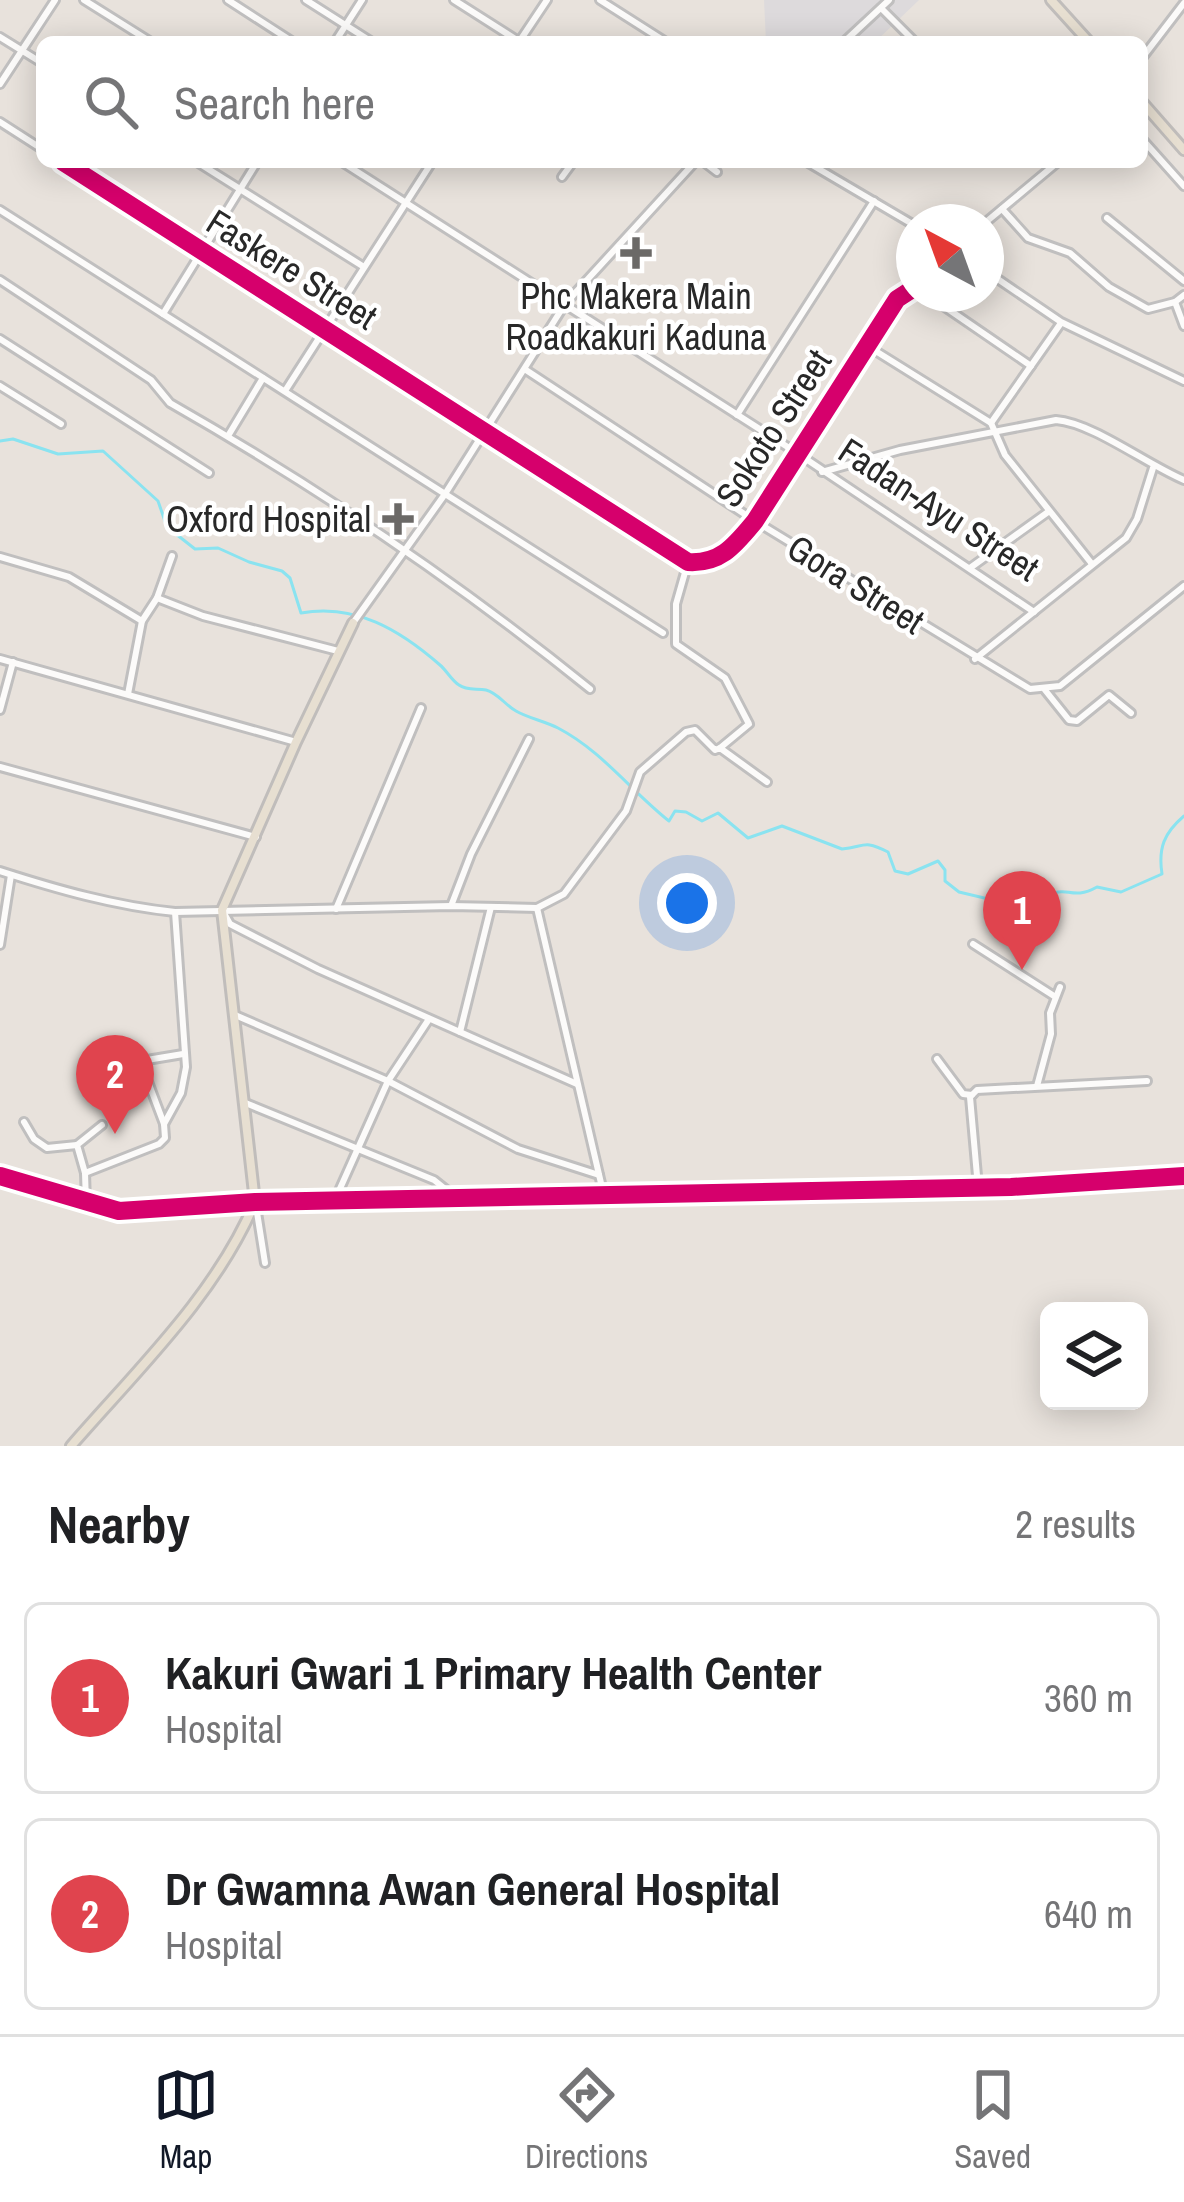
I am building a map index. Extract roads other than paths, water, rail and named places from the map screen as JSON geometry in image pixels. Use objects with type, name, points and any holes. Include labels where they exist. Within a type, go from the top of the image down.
[{"type":"main road","points":[[1051,0],[1083,36]]},
{"type":"main road","points":[[1148,109],[1184,150]]},
{"type":"main road","points":[[71,1446],[182,1318],[232,1246],[255,1202],[222,910],[353,622]]},
{"type":"street","points":[[0,84],[55,0]]},
{"type":"street","points":[[84,0],[141,36]]},
{"type":"street","points":[[228,0],[284,36]]},
{"type":"street","points":[[306,0],[362,36]]},
{"type":"street","points":[[339,36],[362,0]]},
{"type":"street","points":[[454,0],[511,36]]},
{"type":"street","points":[[524,36],[547,0]]},
{"type":"street","points":[[599,0],[656,36]]},
{"type":"street","points":[[851,36],[889,0]]},
{"type":"street","points":[[1148,50],[1184,2]]},
{"type":"street","points":[[881,8],[909,36]]},
{"type":"street","points":[[0,37],[36,59]]},
{"type":"street","points":[[0,122],[36,145]]},
{"type":"street","points":[[1148,146],[1184,186]]},
{"type":"street","name":"Faskere Street","points":[[72,168],[484,433]]},
{"type":"street","points":[[206,168],[364,267]]},
{"type":"street","points":[[163,314],[252,168]]},
{"type":"street","name":"Fadan-Ayu Street","points":[[351,168],[1034,612]]},
{"type":"street","points":[[284,391],[428,168]]},
{"type":"street","points":[[562,177],[569,168]]},
{"type":"street","points":[[353,622],[446,494],[566,304],[689,168]]},
{"type":"street","points":[[712,168],[717,172]]},
{"type":"street","points":[[817,168],[896,214]]},
{"type":"street","points":[[1041,168],[1045,172]]},
{"type":"street","points":[[1004,207],[1050,168]]},
{"type":"street","points":[[737,415],[874,201]]},
{"type":"street","points":[[0,210],[663,633]]},
{"type":"street","points":[[1004,211],[1028,238],[1070,254],[1109,287],[1148,309],[1184,295]]},
{"type":"street","points":[[1106,218],[1184,281]]},
{"type":"street","points":[[0,280],[152,380],[170,403],[404,550],[523,634],[590,689]]},
{"type":"street","points":[[1004,283],[1061,322],[1184,381]]},
{"type":"street","name":"Sokoto Street","points":[[688,562],[705,563],[730,552],[755,521],[896,300]]},
{"type":"street","points":[[1175,302],[1184,326]]},
{"type":"street","points":[[952,312],[1031,366]]},
{"type":"street","points":[[1061,322],[991,423],[993,433],[1048,512],[1092,564]]},
{"type":"street","points":[[0,338],[209,472]]},
{"type":"street","points":[[866,345],[991,423]]},
{"type":"street","name":"Gora Street","points":[[526,370],[975,659],[1030,689],[1044,689],[1069,720],[1078,721],[1109,695],[1131,713]]},
{"type":"street","points":[[228,436],[263,377]]},
{"type":"street","points":[[0,386],[61,424]]},
{"type":"street","points":[[822,472],[900,450],[1056,420],[1073,421],[1184,480]]},
{"type":"street","points":[[0,871],[124,904],[175,911],[537,908],[564,894],[626,811],[644,765],[691,729],[715,750],[749,724],[724,678],[676,644],[676,604],[688,562],[484,433]]},
{"type":"street","points":[[975,659],[1126,538],[1138,519],[1154,468]]},
{"type":"street","points":[[970,568],[1048,512]]},
{"type":"street","points":[[128,694],[142,621],[157,598],[172,556]]},
{"type":"street","points":[[0,557],[69,577],[142,621]]},
{"type":"street","points":[[1044,689],[1060,686],[1184,586]]},
{"type":"street","points":[[157,598],[203,616],[338,651]]},
{"type":"street","points":[[0,658],[296,742]]},
{"type":"street","points":[[0,710],[13,662]]},
{"type":"street","points":[[336,909],[421,708]]},
{"type":"street","points":[[451,906],[471,854],[530,739]]},
{"type":"street","points":[[720,748],[767,782]]},
{"type":"street","points":[[0,767],[256,837]]},
{"type":"street","points":[[0,945],[11,874]]},
{"type":"street","points":[[460,1032],[491,906]]},
{"type":"street","points":[[537,908],[604,1196]]},
{"type":"street","points":[[222,910],[230,924],[318,969],[577,1084]]},
{"type":"street","points":[[164,1124],[181,1093],[186,1067],[175,911]]},
{"type":"street","points":[[973,944],[1054,997]]},
{"type":"street","points":[[1037,1086],[1060,987]]},
{"type":"street","points":[[231,1013],[388,1081],[518,1149],[599,1175]]},
{"type":"street","points":[[334,1202],[388,1081],[429,1018]]},
{"type":"street","points":[[85,1173],[165,1138],[139,1058],[183,1054]]},
{"type":"street","points":[[937,1059],[963,1094],[972,1095]]},
{"type":"street","points":[[978,1187],[972,1095],[977,1090],[1147,1081]]},
{"type":"street","points":[[243,1102],[434,1180],[456,1198]]},
{"type":"street","points":[[24,1122],[34,1139],[47,1148],[77,1145],[102,1125]]},
{"type":"street","points":[[77,1145],[85,1173],[86,1203]]},
{"type":"street","points":[[0,1176],[119,1211],[255,1202],[978,1187],[1184,1176]]},
{"type":"street","points":[[255,1202],[265,1263]]},
{"type":"waterway","points":[[0,441],[13,439],[58,454],[103,451],[158,501],[167,527],[195,549],[218,548],[282,571],[290,578],[301,613],[340,612],[393,631],[425,652],[462,687],[490,692],[516,711],[574,737],[669,821],[675,811],[702,821],[718,813],[748,838],[782,826],[842,849],[874,846],[888,852],[895,871],[908,874],[938,861],[945,870],[945,881],[959,892],[1035,910],[1059,892],[1097,887],[1121,892],[1162,874],[1164,842],[1184,816]]},
{"type":"place","name":"Phc Makera Main Roadkakuri Kaduna","points":[[636,253]]},
{"type":"place","name":"Oxford Hospital","points":[[398,519]]},
{"type":"place","name":"Kakuri Gwari 1 Primary Health Center","points":[[1022,970]]},
{"type":"place","name":"Dr Gwamna Awan General Hospital","points":[[115,1134]]}]
